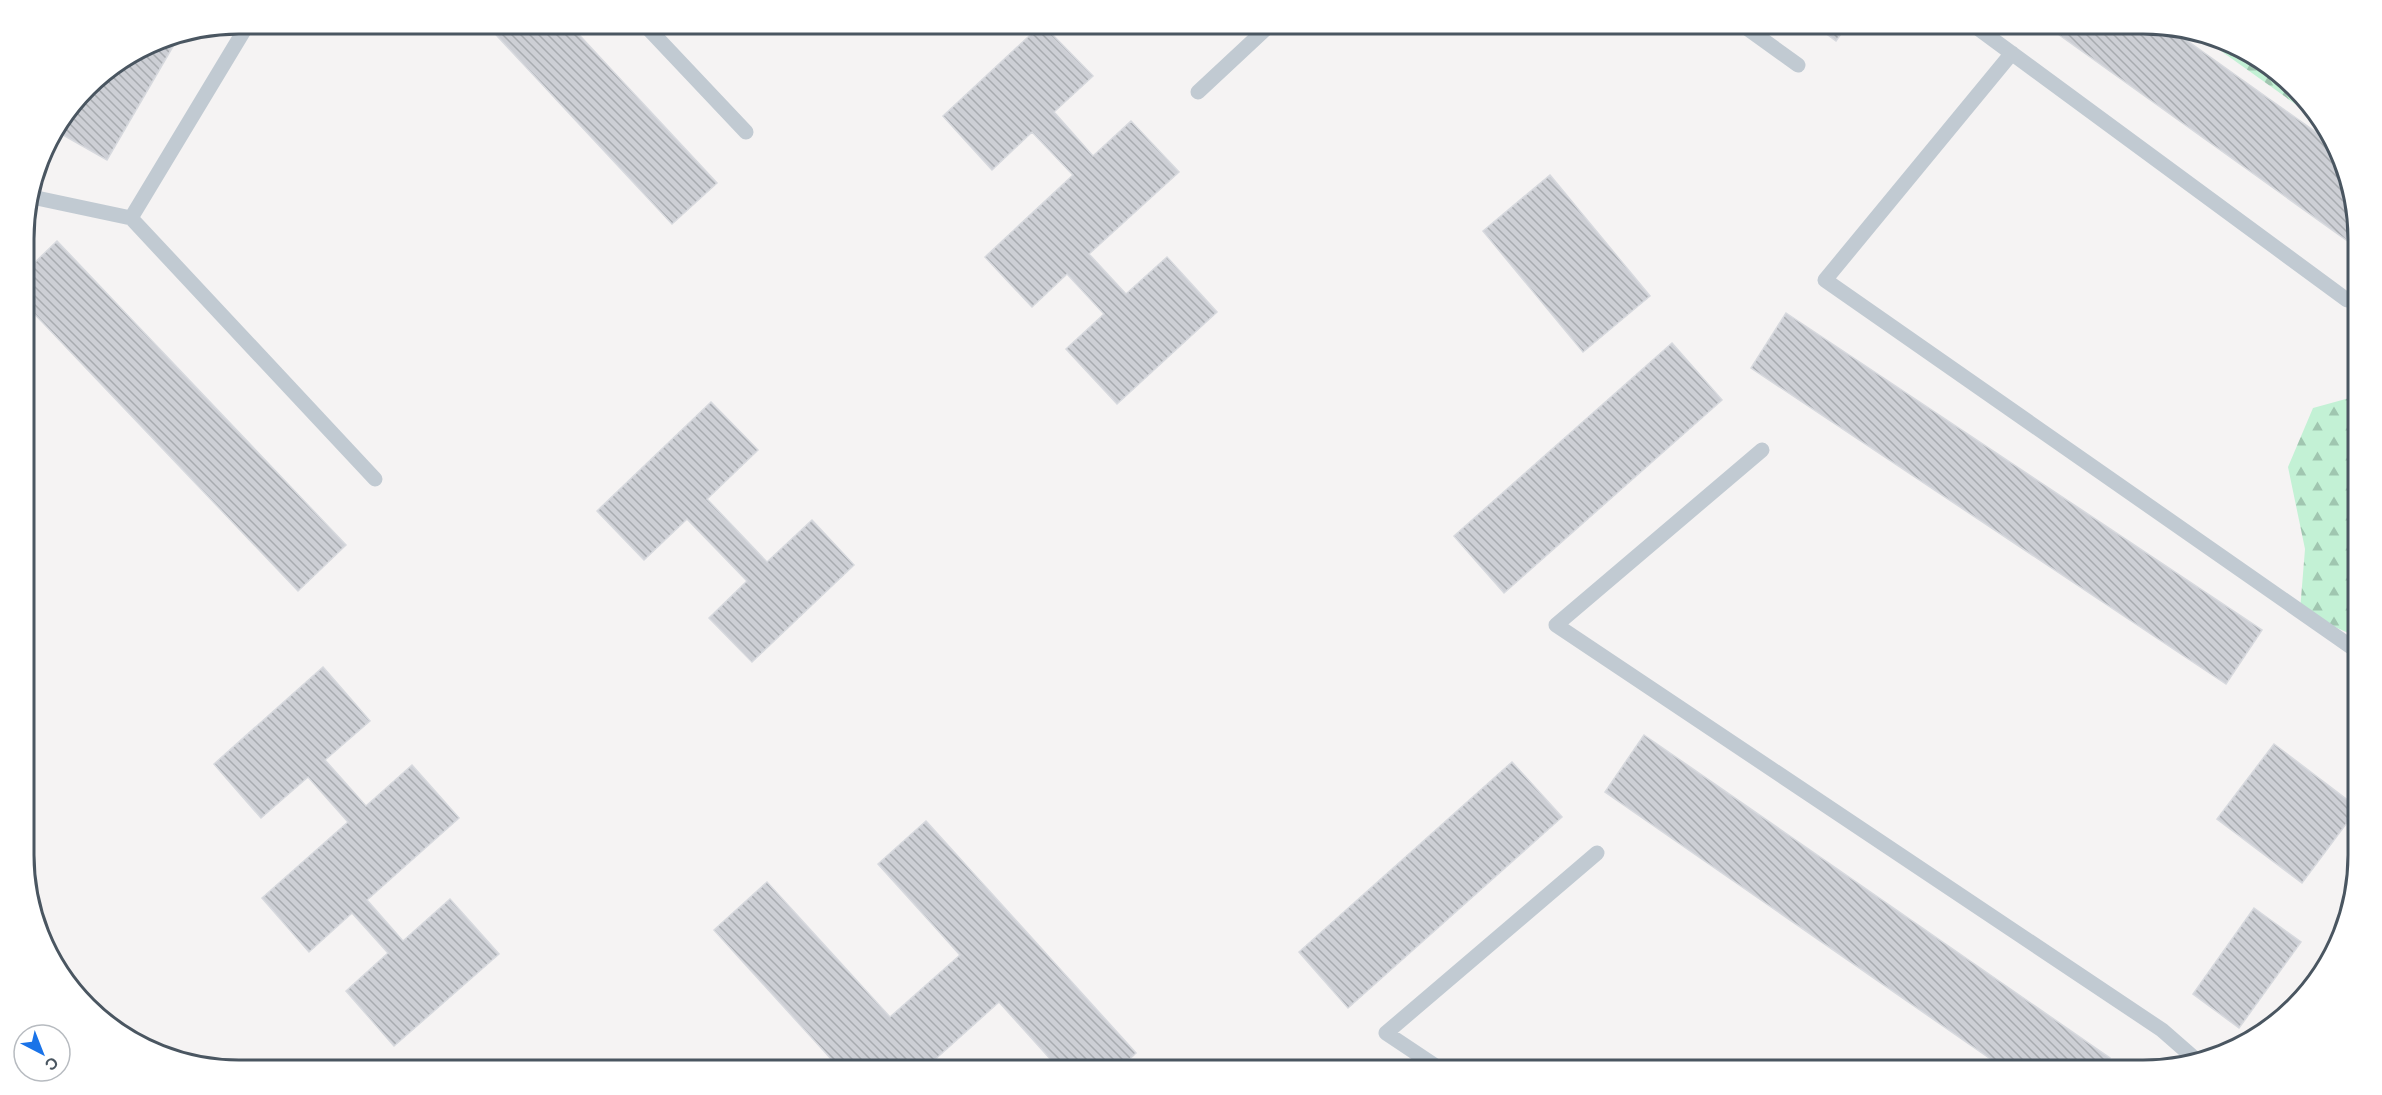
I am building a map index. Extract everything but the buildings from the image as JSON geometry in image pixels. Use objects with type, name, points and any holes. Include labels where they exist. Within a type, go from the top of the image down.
[{"type":"lane","points":[[1198,92],[1260,34]]},
{"type":"lane","points":[[1756,34],[1798,65]]},
{"type":"lane","points":[[1986,34],[2348,300]]},
{"type":"lane","points":[[131,218],[242,35]]},
{"type":"lane","points":[[654,35],[746,132]]},
{"type":"lane","points":[[2012,53],[1825,280],[2348,645]]},
{"type":"lane","points":[[39,198],[131,218],[375,479]]},
{"type":"lane","points":[[1762,450],[1556,625],[2152,1023],[2190,1055]]},
{"type":"lane","points":[[1426,1060],[1386,1033],[1597,853]]},
{"type":"green space","points":[[2218,49],[2245,62],[2267,77],[2295,104]]},
{"type":"green space","points":[[2348,398],[2348,633],[2300,611],[2305,549],[2288,467],[2313,408]]}]
